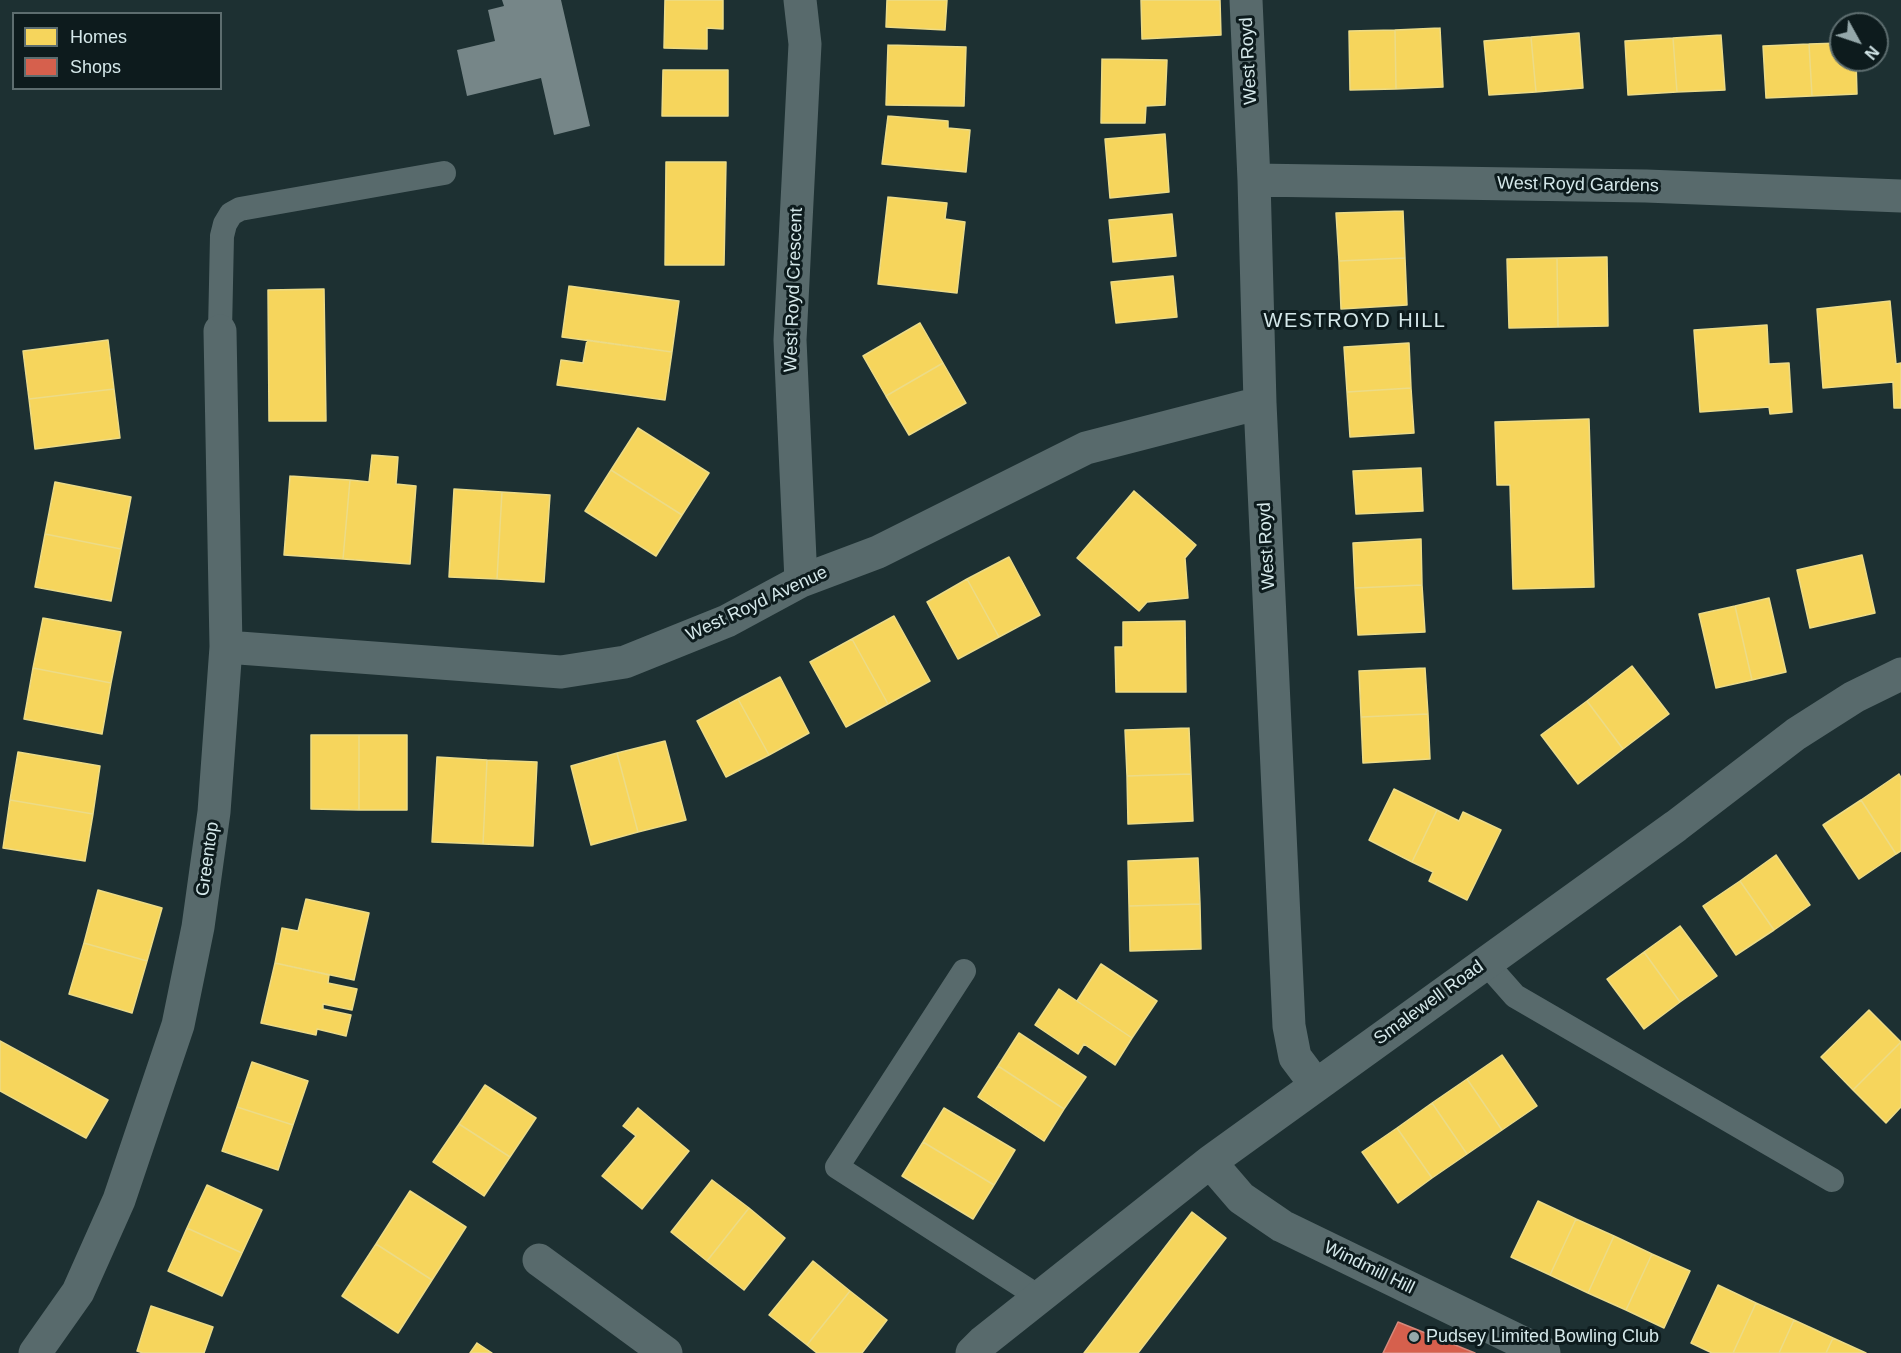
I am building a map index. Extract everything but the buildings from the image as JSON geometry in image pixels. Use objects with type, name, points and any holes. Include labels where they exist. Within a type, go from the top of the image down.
[{"type":"street","name":"West Royd Crescent","points":[[800,0],[805,44],[790,340],[801,581]]},
{"type":"street","name":"West Royd","points":[[1246,0],[1260,403],[1288,1026],[1295,1057],[1316,1085]]},
{"type":"street","name":"West Royd Gardens","points":[[1254,180],[1646,186],[1901,196]]},
{"type":"street","name":"Greentop","points":[[35,1353],[78,1292],[119,1200],[178,1025],[198,927],[214,812],[226,647],[220,331]]},
{"type":"street","name":"West Royd Avenue","points":[[226,647],[561,672],[625,662],[727,621],[801,581],[878,552],[1086,448],[1260,403]]},
{"type":"street","name":"Smalewell Road","points":[[972,1353],[1210,1162],[1676,826],[1796,734],[1854,697],[1901,674]]},
{"type":"street","name":"Windmill Hill","points":[[1210,1162],[1241,1198],[1282,1226],[1544,1353]]},
{"type":"street","points":[[539,1260],[666,1353]]},
{"type":"lane","points":[[220,331],[222,236],[231,214],[240,209],[444,174]]},
{"type":"lane","points":[[1485,962],[1515,996],[1832,1180]]},
{"type":"lane","points":[[964,972],[837,1167],[1039,1297]]},
{"type":"place","name":"Pudsey Limited Bowling Club","points":[[1414,1337]]},
{"type":"district","name":"WESTROYD HILL","points":[[1355,321]]}]
